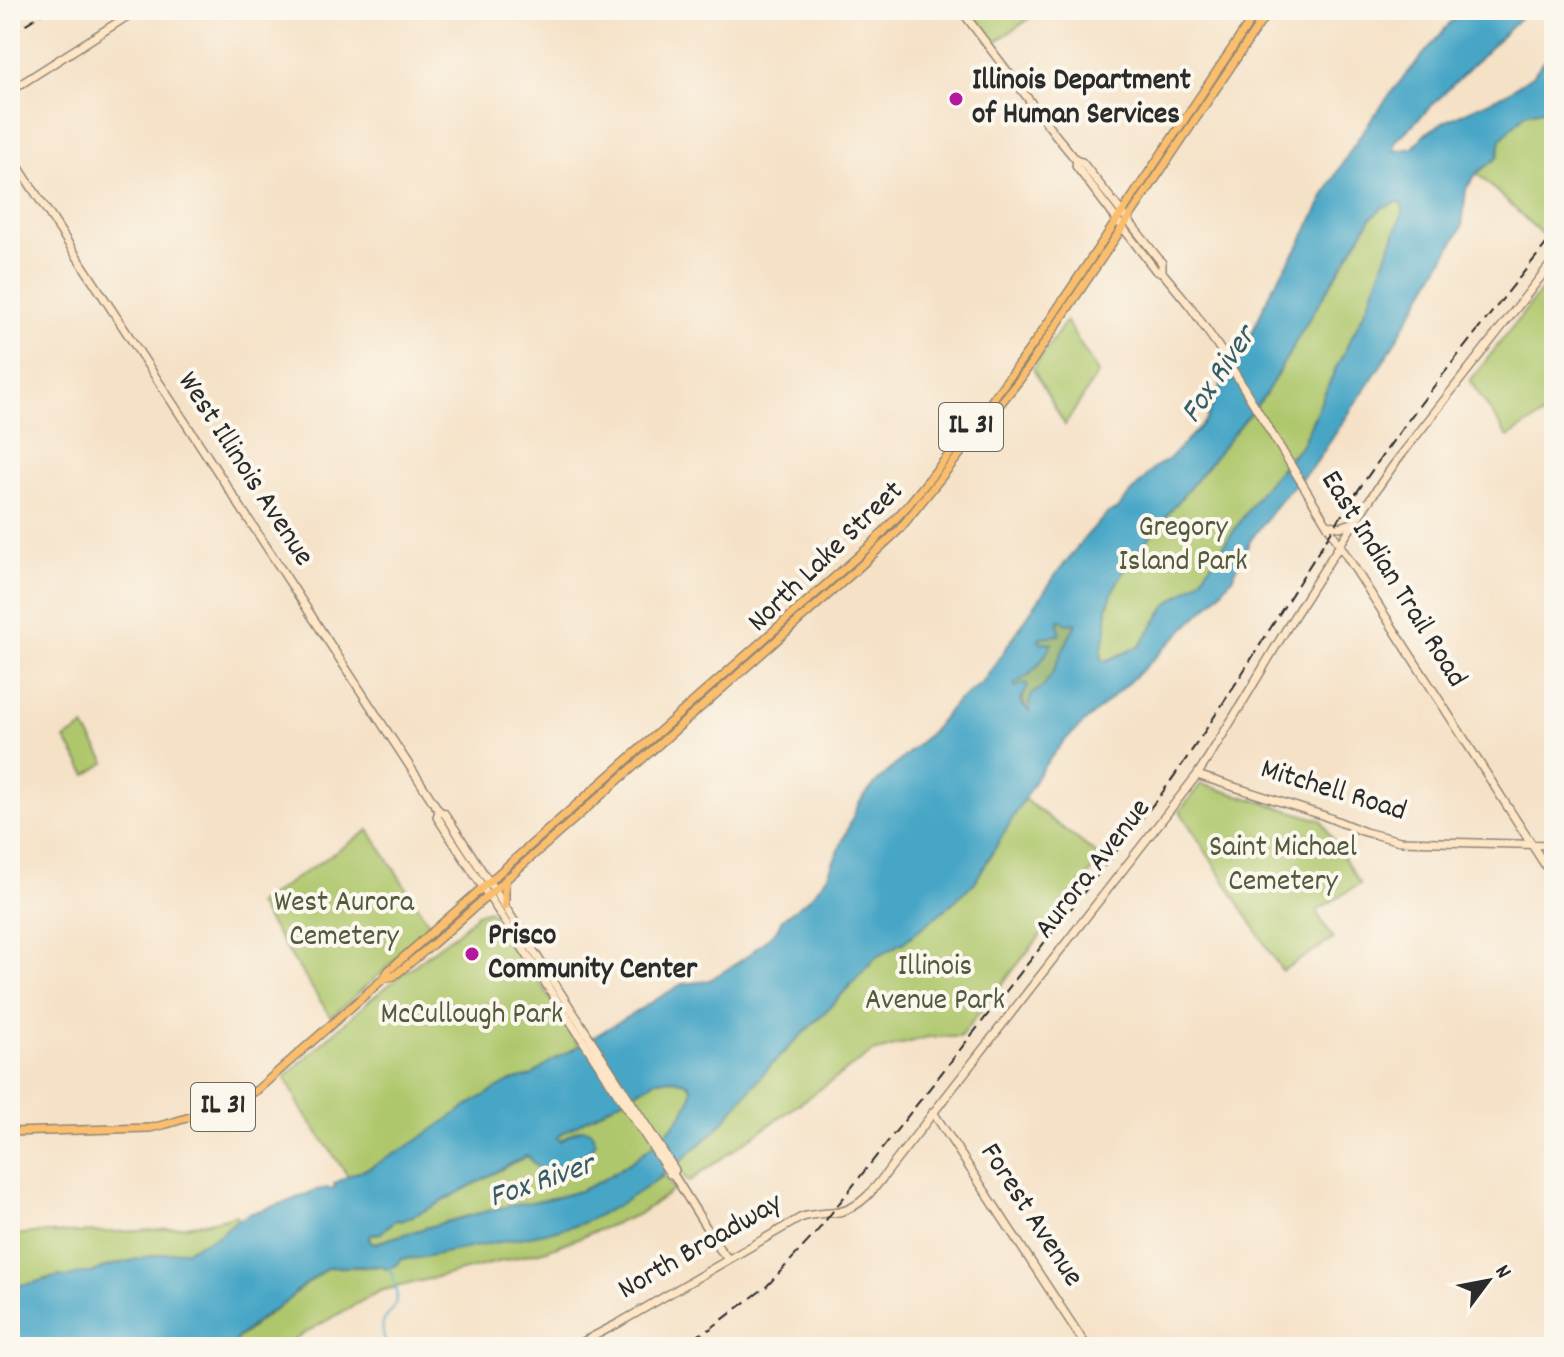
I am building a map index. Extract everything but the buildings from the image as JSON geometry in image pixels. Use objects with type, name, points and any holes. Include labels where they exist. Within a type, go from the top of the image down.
[{"type":"main road","points":[[10,91],[137,10]]},
{"type":"main road","points":[[961,10],[1077,161],[1082,162],[1162,263],[1162,272],[1156,271],[1123,229],[1076,166],[1077,161]]},
{"type":"main road","name":"North Lake Street","points":[[10,1132],[150,1128],[238,1101],[257,1090],[485,884],[872,544],[932,477],[1014,371],[1258,10]]},
{"type":"main road","name":"North Lake Street","points":[[383,979],[394,976],[413,961],[899,530],[1021,378],[1269,10]]},
{"type":"main road","name":"West Illinois Avenue","points":[[10,154],[439,811],[437,817],[440,822],[485,884],[530,957],[653,1142],[675,1170],[673,1174],[728,1259]]},
{"type":"main road","name":"Aurora Avenue","points":[[857,1205],[884,1175],[1197,775],[1354,522],[1395,463],[1554,260]]},
{"type":"main road","name":"East Indian Trail Road","points":[[1162,272],[1222,352],[1339,544],[1554,879]]},
{"type":"main road","points":[[1327,524],[1340,527],[1354,522]]},
{"type":"main road","name":"Mitchell Road","points":[[1197,775],[1391,839],[1554,845]]},
{"type":"main road","points":[[505,906],[507,877]]},
{"type":"main road","name":"West Illinois Avenue","points":[[490,892],[505,906],[584,1036]]},
{"type":"main road","name":"Forest Avenue","points":[[933,1112],[1087,1347]]},
{"type":"main road","name":"North Broadway","points":[[573,1347],[805,1216],[857,1205]]},
{"type":"green space","points":[[968,10],[1042,10],[994,43]]},
{"type":"green space","points":[[1554,107],[1554,232],[1548,240],[1477,173],[1498,157],[1501,139],[1525,113]]},
{"type":"green space","name":"Gregory Island Park","points":[[1398,202],[1402,204],[1403,212],[1367,307],[1302,444],[1263,488],[1200,580],[1166,606],[1140,646],[1102,660],[1107,608],[1114,588],[1130,561],[1265,395],[1371,218],[1382,207]]},
{"type":"green space","points":[[1554,274],[1554,408],[1508,437],[1470,381]]},
{"type":"green space","points":[[1066,321],[1098,373],[1065,425],[1033,369]]},
{"type":"green space","points":[[1058,620],[1076,623],[1030,712],[1023,702],[1025,690],[1015,688],[1014,682],[1027,676],[1041,661],[1052,643],[1039,642],[1040,637],[1059,635]]},
{"type":"green space","points":[[84,727],[106,762],[87,775],[65,739]]},
{"type":"green space","name":"Saint Michael Cemetery","points":[[1201,784],[1321,820],[1360,884],[1316,911],[1333,939],[1282,971],[1180,811]]},
{"type":"green space","name":"Illinois Avenue Park","points":[[1024,799],[1102,858],[960,1037],[928,1037],[873,1052],[688,1182],[677,1165],[717,1129],[768,1068],[876,957],[904,942],[975,882]]},
{"type":"green space","name":"West Aurora Cemetery","points":[[369,830],[432,928],[331,1017],[257,904]]},
{"type":"green space","name":"McCullough Park","points":[[488,910],[519,948],[579,1046],[532,1076],[511,1081],[407,1147],[348,1176],[302,1110],[285,1077],[372,998],[477,914]]},
{"type":"green space","points":[[657,1080],[686,1082],[692,1088],[689,1102],[680,1118],[650,1148],[598,1182],[565,1195],[500,1208],[371,1242],[371,1235],[397,1220],[525,1156],[554,1167],[582,1157],[583,1130],[575,1131],[559,1141],[559,1135]]},
{"type":"green space","points":[[664,1176],[675,1189],[639,1214],[547,1250],[380,1291],[283,1347],[227,1347],[327,1268],[387,1265],[401,1259],[583,1223]]},
{"type":"green space","points":[[237,1215],[238,1219],[218,1236],[187,1250],[146,1257],[92,1273],[48,1278],[10,1287],[10,1236],[160,1229]]},
{"type":"water","points":[[1461,10],[1528,10],[1395,142],[1394,151],[1413,148],[1425,134],[1444,122],[1507,93],[1533,75],[1554,48],[1554,107],[1525,114],[1501,139],[1498,157],[1477,173],[1466,189],[1462,227],[1385,359],[1315,464],[1281,499],[1250,541],[1232,578],[1214,600],[1143,669],[1064,741],[1041,770],[975,882],[904,942],[876,957],[768,1068],[717,1129],[648,1186],[583,1223],[541,1234],[401,1259],[386,1269],[380,1266],[327,1268],[227,1347],[10,1347],[10,1287],[59,1276],[92,1273],[146,1257],[187,1250],[218,1236],[249,1214],[316,1190],[329,1190],[348,1176],[407,1147],[478,1099],[511,1081],[531,1076],[551,1061],[682,984],[708,981],[745,958],[777,930],[782,919],[810,898],[827,877],[859,803],[874,785],[932,731],[956,702],[982,683],[1057,573],[1088,534],[1207,419],[1222,382],[1237,355],[1246,347],[1271,290],[1300,244],[1336,174],[1393,90]],"holes":[[[1398,202],[1402,204],[1403,212],[1367,307],[1302,445],[1263,488],[1200,580],[1166,606],[1140,646],[1102,660],[1107,608],[1114,588],[1130,561],[1265,395],[1371,218],[1383,207]],[[1059,620],[1067,624],[1076,623],[1052,674],[1043,687],[1032,694],[1029,711],[1021,699],[1028,686],[1026,683],[1015,687],[1015,683],[1032,672],[1041,661],[1052,643],[1039,642],[1040,637],[1059,635]],[[657,1080],[686,1082],[692,1088],[689,1102],[666,1133],[614,1173],[565,1195],[500,1208],[371,1242],[371,1235],[381,1233],[397,1220],[402,1221],[432,1207],[525,1156],[544,1169],[560,1167],[577,1159],[595,1143],[593,1135],[586,1129],[560,1141],[557,1139],[559,1135]]]},
{"type":"waterway","points":[[387,1347],[382,1327],[394,1307],[396,1295],[389,1267]]},
{"type":"railway","points":[[10,34],[48,10]]},
{"type":"railway","points":[[676,1347],[710,1329],[767,1286],[815,1234],[1162,793],[1375,466],[1554,234]]},
{"type":"place","name":"Illinois Department of Human Services","points":[[956,99]]},
{"type":"place","name":"Prisco Community Center","points":[[472,954]]},
{"type":"water label","name":"Fox River","points":[[1220,376]]},
{"type":"water label","name":"Fox River","points":[[542,1183]]}]
